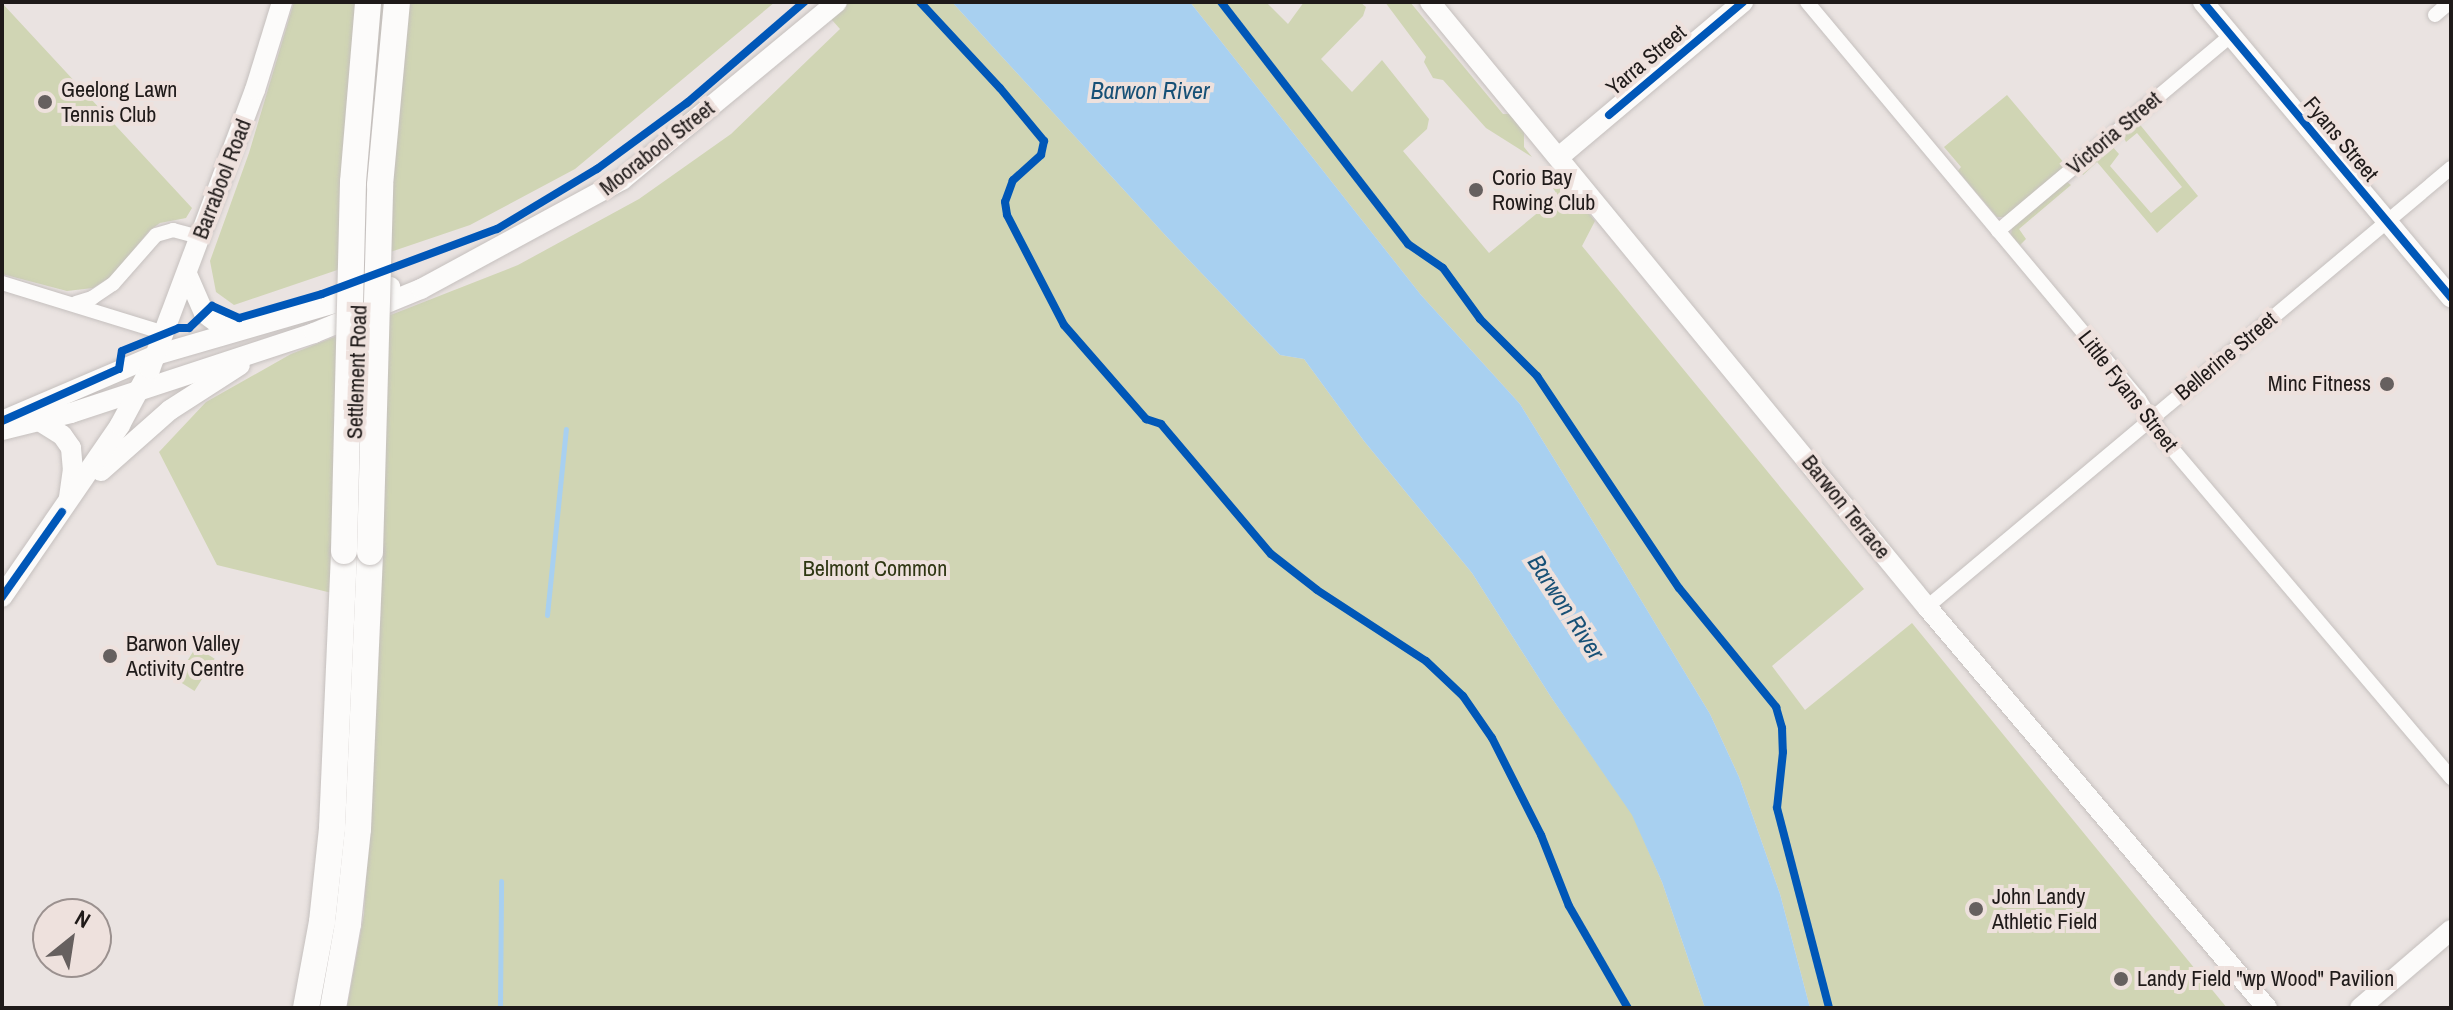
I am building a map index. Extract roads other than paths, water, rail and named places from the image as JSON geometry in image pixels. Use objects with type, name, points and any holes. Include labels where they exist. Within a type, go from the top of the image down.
[{"type":"highway","name":"Settlement Road","points":[[306,1008],[322,922],[332,828],[344,551],[353,182],[368,2]]},
{"type":"highway","name":"Settlement Road","points":[[333,1008],[348,924],[358,829],[370,552],[380,185],[397,2]]},
{"type":"street","name":"Barrabool Road","points":[[62,512],[141,389],[156,355],[265,63],[282,2]]},
{"type":"street","name":"Moorabool Street","points":[[2,430],[41,422],[280,343],[421,289],[622,180],[837,2]]},
{"type":"street","name":"Barwon Terrace","points":[[1430,2],[1927,607],[2267,1008]]},
{"type":"street","name":"Yarra Street","points":[[1559,157],[1743,2]]},
{"type":"street","name":"Little Fyans Street","points":[[1807,2],[2152,419],[2163,438],[2451,778]]},
{"type":"street","name":"Fyans Street","points":[[2203,2],[2451,298]]},
{"type":"street","points":[[2435,15],[2450,2]]},
{"type":"street","name":"Victoria Street","points":[[1998,231],[2230,36]]},
{"type":"street","name":"Bellerine Street","points":[[1927,607],[2451,168]]},
{"type":"street","points":[[75,303],[92,298],[113,284],[156,235],[173,230],[200,237]]},
{"type":"street","name":"Moorabool Street","points":[[2,421],[156,355],[237,329],[460,268]]},
{"type":"street","points":[[187,274],[204,313],[221,326],[237,329]]},
{"type":"street","points":[[2,283],[165,333]]},
{"type":"street","points":[[2,597],[62,512],[125,446],[170,410],[280,343]]},
{"type":"street","points":[[41,422],[62,435],[71,448],[72,485],[62,512]]},
{"type":"street","points":[[2360,1008],[2451,930]]},
{"type":"water","name":"Barwon River","points":[[952,2],[1190,2],[1421,295],[1520,404],[1618,562],[1710,714],[1739,777],[1780,894],[1810,1008],[1705,1008],[1662,882],[1632,815],[1551,697],[1472,573],[1364,441],[1304,359],[1280,355],[1166,236]]},
{"type":"waterway","points":[[547,615],[566,429]]},
{"type":"waterway","points":[[500,1008],[501,881]]},
{"type":"place","name":"Geelong Lawn Tennis Club","points":[[45,102]]},
{"type":"place","name":"Corio Bay Rowing Club","points":[[1476,190]]},
{"type":"place","name":"Minc Fitness","points":[[2387,384]]},
{"type":"place","name":"Barwon Valley Activity Centre","points":[[110,656]]},
{"type":"place","name":"John Landy Athletic Field","points":[[1976,909]]},
{"type":"place","name":"Landy Field \"wp Wood\" Pavilion","points":[[2121,979]]},
{"type":"park label","name":"Belmont Common","points":[[875,569]]}]
